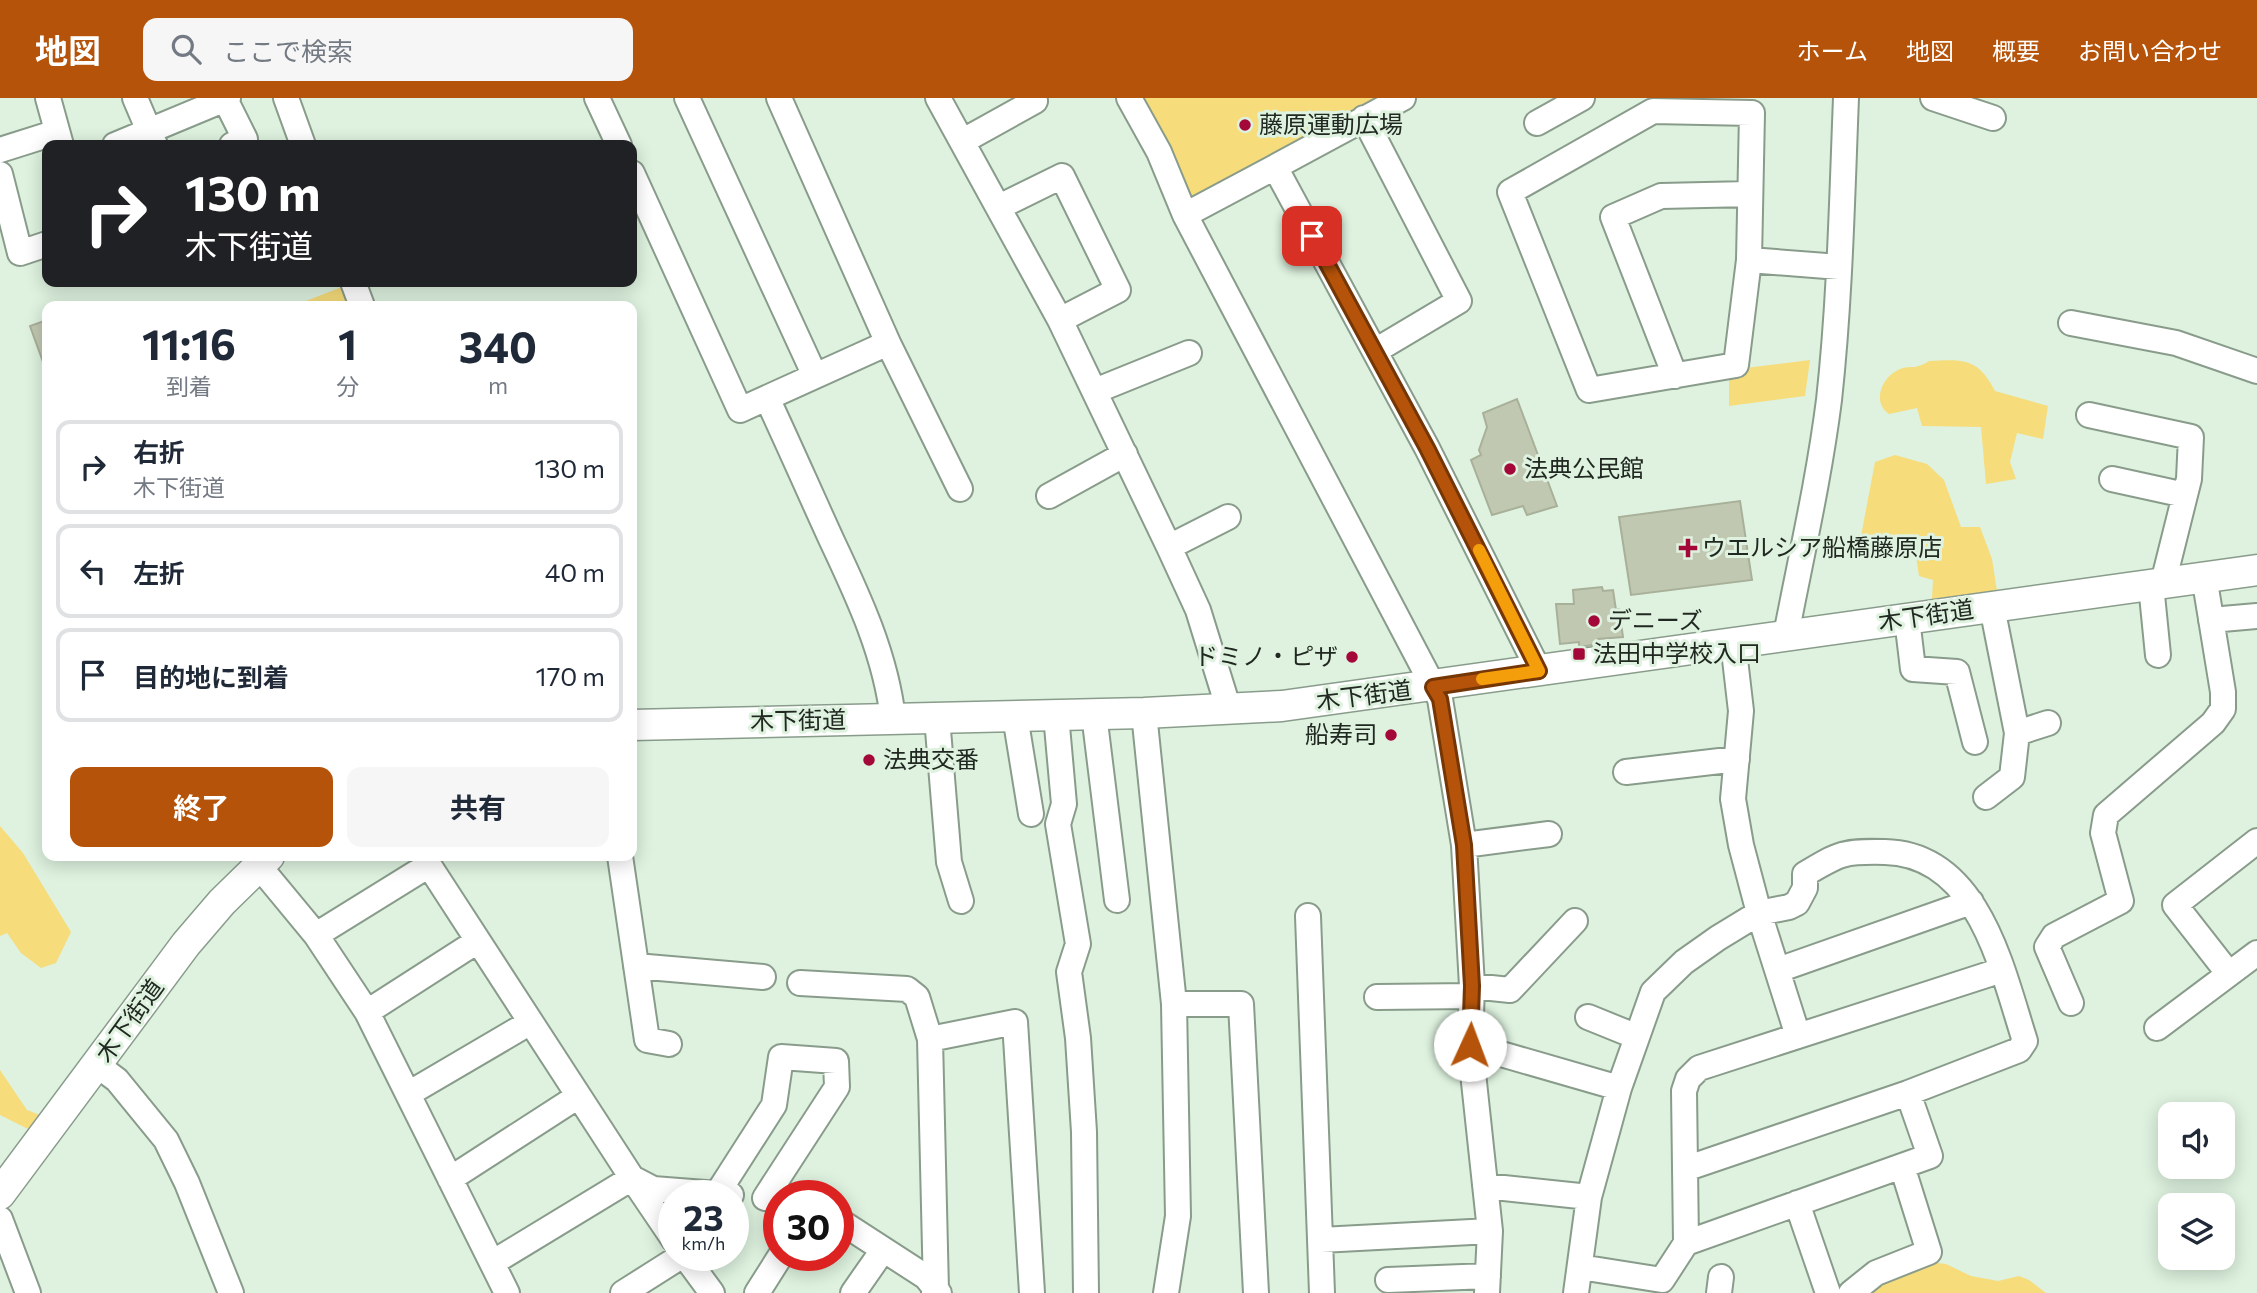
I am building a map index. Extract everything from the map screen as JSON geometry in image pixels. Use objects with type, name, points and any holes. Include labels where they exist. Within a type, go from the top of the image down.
[{"type":"main road","name":"木下街道","points":[[637,725],[1144,713],[1282,706],[2257,570]]},
{"type":"main road","name":"木下街道","points":[[0,1194],[186,944],[222,902],[263,861]]},
{"type":"street","points":[[48,98],[59,139]]},
{"type":"street","points":[[135,98],[151,138],[227,99],[245,139],[243,140]]},
{"type":"street","points":[[286,98],[301,140]]},
{"type":"street","points":[[597,98],[617,140]]},
{"type":"street","points":[[687,98],[815,376]]},
{"type":"street","points":[[779,98],[888,343],[960,489]]},
{"type":"street","points":[[938,98],[1060,320],[1170,547],[1198,610],[1228,710]]},
{"type":"street","points":[[1129,98],[1159,152],[1185,215],[1440,699],[1464,845],[1472,991],[1470,1045],[1490,1231],[1488,1284],[1388,1280]]},
{"type":"street","points":[[1185,215],[1402,98]]},
{"type":"street","points":[[1537,123],[1583,98]]},
{"type":"street","points":[[1786,635],[1820,461],[1829,398],[1839,267],[1846,98]]},
{"type":"street","points":[[1933,98],[1993,118]]},
{"type":"street","points":[[963,141],[1035,101]]},
{"type":"street","points":[[1653,111],[1752,113],[1749,260],[1736,365],[1589,390],[1510,192],[1653,111]]},
{"type":"street","points":[[1364,118],[1459,301],[1375,351]]},
{"type":"street","points":[[0,150],[42,142]]},
{"type":"street","points":[[1275,166],[1427,448],[1539,671]]},
{"type":"street","points":[[0,174],[20,253],[42,246]]},
{"type":"street","points":[[999,207],[1062,176],[1118,290],[1060,320]]},
{"type":"street","points":[[637,184],[740,410],[888,343]]},
{"type":"street","points":[[1675,376],[1613,217],[1661,196],[1749,194]]},
{"type":"street","points":[[1749,260],[1839,267]]},
{"type":"street","points":[[2071,323],[2176,343],[2257,371]]},
{"type":"street","points":[[1094,391],[1189,353]]},
{"type":"street","points":[[767,398],[854,588],[877,646],[890,695],[893,719]]},
{"type":"street","points":[[2089,415],[2191,437],[2189,479],[2157,584],[2158,655]]},
{"type":"street","points":[[1049,496],[1125,454]]},
{"type":"street","points":[[2112,480],[2185,495]]},
{"type":"street","points":[[1170,547],[1228,517]]},
{"type":"street","points":[[2071,1003],[2047,947],[2054,936],[2121,901],[2103,833],[2106,815],[2213,723],[2222,709],[2223,692],[2204,576]]},
{"type":"street","points":[[1986,797],[2012,777],[2017,733],[1992,607]]},
{"type":"street","points":[[2211,620],[2257,616]]},
{"type":"street","points":[[1907,619],[1913,669],[1957,672],[1975,742]]},
{"type":"street","points":[[1733,642],[1741,711],[1733,799],[1741,845],[1759,913],[1798,1036]]},
{"type":"street","points":[[1144,713],[1174,1004],[1178,1216],[1166,1293]]},
{"type":"street","points":[[1094,714],[1117,900]]},
{"type":"street","points":[[1056,715],[1064,804],[1058,824],[1078,944],[1069,972],[1078,1038],[1084,1132],[1086,1293]]},
{"type":"street","points":[[1015,716],[1031,814]]},
{"type":"street","points":[[937,718],[948,862],[961,901]]},
{"type":"street","points":[[2017,733],[2048,723]]},
{"type":"street","points":[[1626,772],[1737,759]]},
{"type":"street","points":[[1464,845],[1549,834]]},
{"type":"street","points":[[2229,974],[2175,905],[2257,841]]},
{"type":"street","points":[[1576,1293],[1589,1197],[1635,1036],[1653,992],[1684,962],[1759,913],[1797,903],[1805,888],[1805,874],[1839,854],[1854,851],[1893,852],[1928,861],[1943,871],[1971,902],[1983,922],[2025,1041],[2019,1050],[1908,1093],[1685,1169]]},
{"type":"street","points":[[265,861],[367,1012],[508,1293]]},
{"type":"street","points":[[316,935],[425,861]]},
{"type":"street","points":[[427,861],[529,1023],[658,1216]]},
{"type":"street","points":[[621,861],[647,1040],[668,1044]]},
{"type":"street","points":[[1778,970],[1971,902]]},
{"type":"street","points":[[1308,916],[1322,1293]]},
{"type":"street","points":[[1377,997],[1510,990],[1575,920]]},
{"type":"street","points":[[367,1012],[477,942]]},
{"type":"street","points":[[2157,1028],[2257,953]]},
{"type":"street","points":[[636,966],[763,977]]},
{"type":"street","points":[[1580,1267],[1662,1280],[1686,1243],[1684,1091],[1688,1079],[1699,1068],[2001,970]]},
{"type":"street","points":[[800,983],[907,989],[917,998],[930,1039],[936,1292]]},
{"type":"street","points":[[1174,1004],[1241,1004],[1256,1293]]},
{"type":"street","points":[[1588,1017],[1635,1036]]},
{"type":"street","points":[[930,1039],[1015,1022],[1032,1293]]},
{"type":"street","points":[[408,1094],[529,1023]]},
{"type":"street","points":[[1470,1045],[1619,1088]]},
{"type":"street","points":[[735,1180],[774,1105],[781,1057],[836,1061],[837,1087],[783,1180]]},
{"type":"street","points":[[97,1065],[117,1080],[166,1140],[232,1293]]},
{"type":"street","points":[[1686,1243],[1930,1156],[1908,1093]]},
{"type":"street","points":[[450,1179],[578,1097]]},
{"type":"street","points":[[1851,1293],[1876,1273],[1929,1252],[1902,1166]]},
{"type":"street","points":[[632,1178],[658,1189]]},
{"type":"street","points":[[492,1263],[632,1178]]},
{"type":"street","points":[[1485,1186],[1589,1197]]},
{"type":"street","points":[[1797,1203],[1828,1293]]},
{"type":"street","points":[[0,1219],[28,1293]]},
{"type":"street","points":[[854,1231],[926,1277],[936,1292]]},
{"type":"street","points":[[1321,1240],[1490,1231]]},
{"type":"street","points":[[853,1293],[883,1250]]},
{"type":"street","points":[[623,1293],[658,1271]]},
{"type":"street","points":[[695,1271],[712,1293]]},
{"type":"street","points":[[757,1293],[771,1271]]},
{"type":"shaded area","name":"藤原運動広場","points":[[1138,98],[1387,98],[1190,204]]},
{"type":"shaded area","points":[[348,287],[352,301],[306,301]]},
{"type":"shaded area","points":[[1810,360],[1805,396],[1729,406],[1729,370]]},
{"type":"shaded area","points":[[1952,360],[1969,363],[1982,372],[1995,391],[2048,406],[2043,439],[2017,433],[2010,462],[2016,479],[1986,484],[1981,427],[1922,426],[1917,408],[1889,414],[1884,409],[1880,397],[1887,379],[1898,370],[1920,366],[1929,361]]},
{"type":"shaded area","points":[[1895,455],[1927,464],[1944,480],[1961,527],[1980,527],[1992,559],[1997,591],[1932,599],[1933,580],[1919,576],[1915,549],[1867,546],[1861,536],[1875,462]]},
{"type":"shaded area","points":[[0,826],[23,853],[71,932],[56,963],[41,968],[21,953],[7,933],[0,936]]},
{"type":"shaded area","points":[[0,1070],[27,1110],[40,1115],[28,1129],[0,1115]]},
{"type":"shaded area","points":[[1929,1262],[1946,1264],[1971,1276],[1998,1281],[2019,1276],[2046,1293],[1866,1293],[1877,1283]]},
{"type":"building","points":[[42,322],[42,359],[30,326]]},
{"type":"building","points":[[1517,399],[1557,506],[1527,515],[1523,506],[1492,515],[1471,460],[1481,455],[1479,450],[1487,427],[1483,413]]},
{"type":"building","points":[[1740,501],[1752,580],[1631,595],[1619,517]]},
{"type":"building","points":[[1602,587],[1603,591],[1613,590],[1623,637],[1598,639],[1599,644],[1579,647],[1579,642],[1560,644],[1556,604],[1574,604],[1573,590]]},
{"type":"slow traffic","points":[[1479,550],[1539,671],[1482,679]]},
{"type":"place","name":"藤原運動広場","points":[[1245,125]]},
{"type":"place","name":"法典公民館","points":[[1510,469]]},
{"type":"place","name":"ウエルシア船橋藤原店","points":[[1688,548]]},
{"type":"place","name":"デニーズ","points":[[1594,621]]},
{"type":"place","name":"法田中学校入口","points":[[1579,654]]},
{"type":"place","name":"ドミノ・ピザ","points":[[1352,657]]},
{"type":"place","name":"船寿司","points":[[1391,735]]},
{"type":"place","name":"法典交番","points":[[869,760]]},
{"type":"route","points":[[1312,236],[1427,448],[1539,671],[1433,687],[1440,699],[1464,845],[1472,986],[1470,1045]]}]
